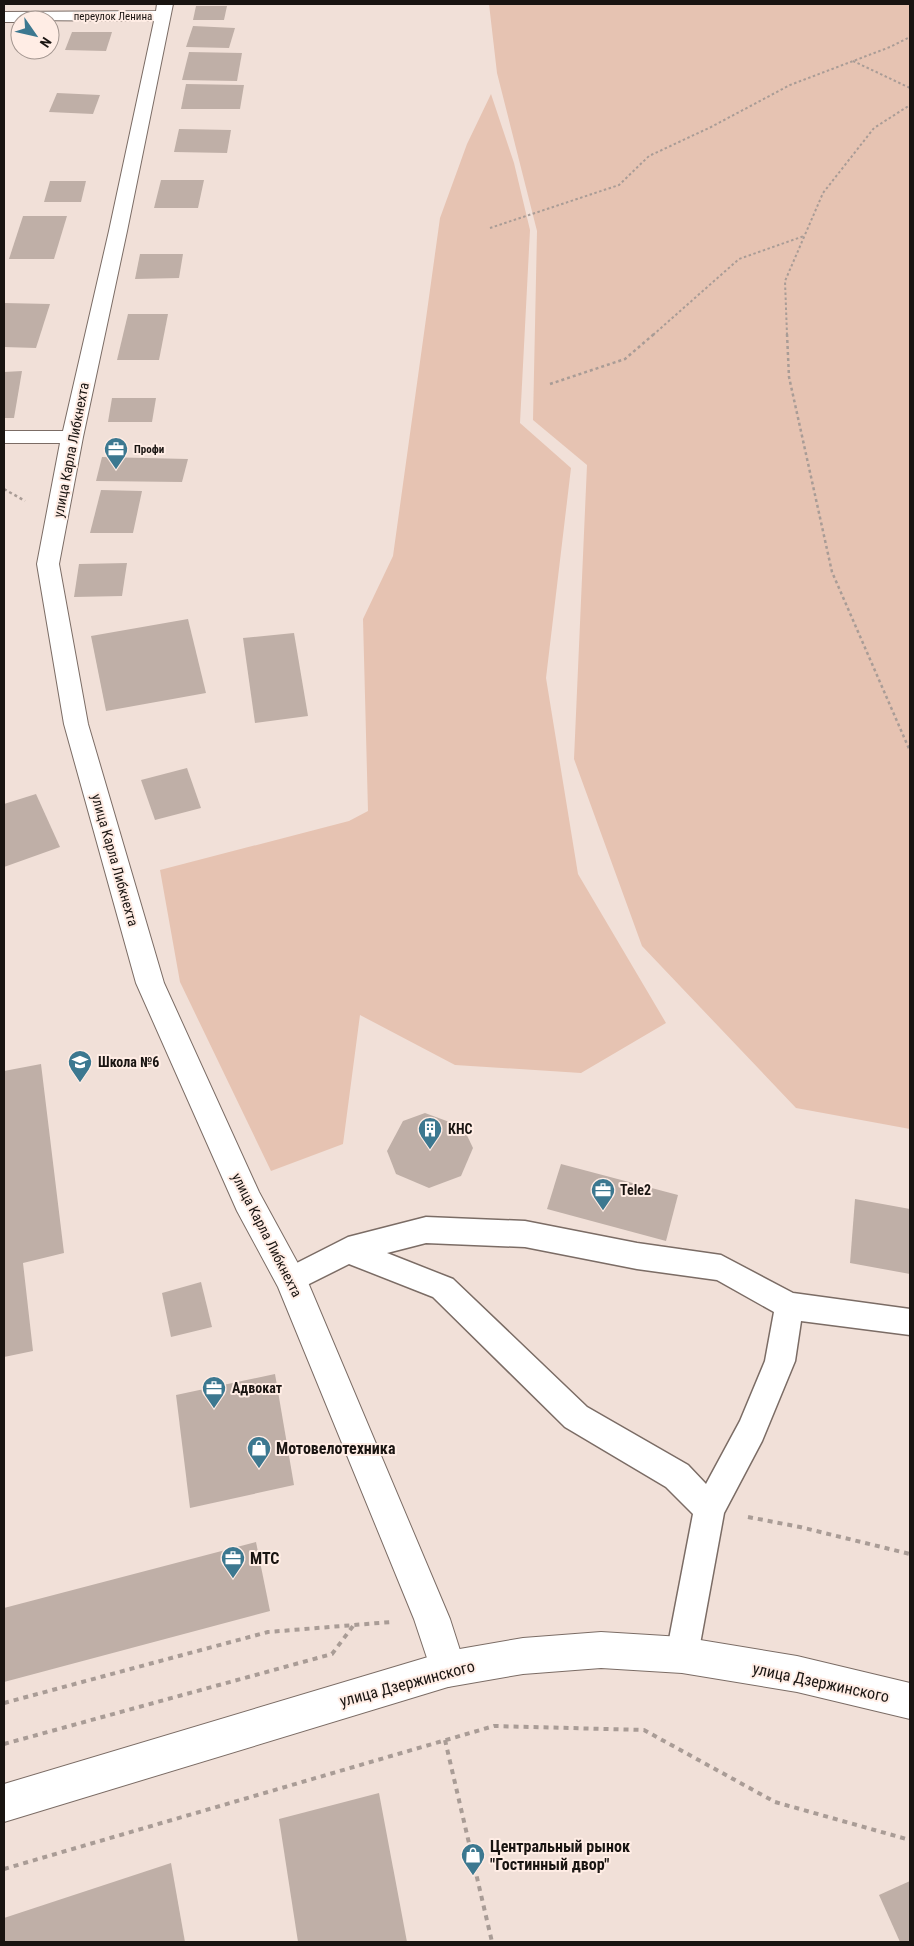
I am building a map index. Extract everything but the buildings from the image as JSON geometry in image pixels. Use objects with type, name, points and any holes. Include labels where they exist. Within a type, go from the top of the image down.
[{"type":"street","name":"переулок Ленина","points":[[4,17],[163,10]]},
{"type":"street","name":"улица Карла Либкнехта","points":[[163,10],[118,231],[72,437],[48,564],[76,724],[150,983],[248,1201],[291,1280],[432,1619],[448,1669]]},
{"type":"street","points":[[4,437],[72,437]]},
{"type":"street","name":"улица Дзержинского","points":[[4,1803],[448,1669],[523,1656],[601,1650],[682,1655],[798,1674],[910,1701]]},
{"type":"lane","points":[[291,1280],[348,1250],[426,1230],[525,1234],[637,1256],[721,1268],[789,1306],[910,1322]]},
{"type":"lane","points":[[348,1250],[443,1288],[576,1417],[678,1476],[709,1509]]},
{"type":"lane","points":[[682,1655],[709,1509],[751,1431],[780,1362],[789,1306]]},
{"type":"path","points":[[490,228],[619,185],[649,156],[711,127],[790,85],[910,37]]},
{"type":"path","points":[[853,61],[910,88]]},
{"type":"path","points":[[910,105],[874,128],[823,193],[785,281],[789,377],[832,572],[910,751]]},
{"type":"path","points":[[550,384],[625,359],[739,259],[805,236]]},
{"type":"path","points":[[709,1509],[800,1527],[910,1554]]},
{"type":"path","points":[[4,1703],[268,1632],[432,1619]]},
{"type":"path","points":[[4,1744],[332,1654],[353,1625]]},
{"type":"path","points":[[4,1868],[494,1726],[644,1730],[775,1802],[910,1840]]},
{"type":"path","points":[[445,1740],[492,1942]]},
{"type":"shaded area","points":[[489,4],[910,4],[910,1129],[796,1108],[642,946],[574,759],[587,465],[533,420],[537,231],[497,73]]},
{"type":"shaded area","points":[[491,94],[514,163],[530,230],[520,423],[571,468],[546,678],[578,874],[666,1023],[581,1073],[455,1065],[360,1015],[343,1144],[271,1171],[180,982],[160,870],[349,821],[368,811],[363,619],[393,556],[440,218],[467,144]]},
{"type":"place","name":"Профи","points":[[116,470]]},
{"type":"place","name":"Школа №6","points":[[80,1083]]},
{"type":"place","name":"КНС","points":[[430,1150]]},
{"type":"place","name":"Tele2","points":[[603,1211]]},
{"type":"place","name":"Адвокат","points":[[214,1409]]},
{"type":"place","name":"Мотовелотехника","points":[[259,1469]]},
{"type":"place","name":"МТС","points":[[233,1579]]},
{"type":"place","name":"Центральный рынок \"Гостинный двор\"","points":[[473,1876]]}]
